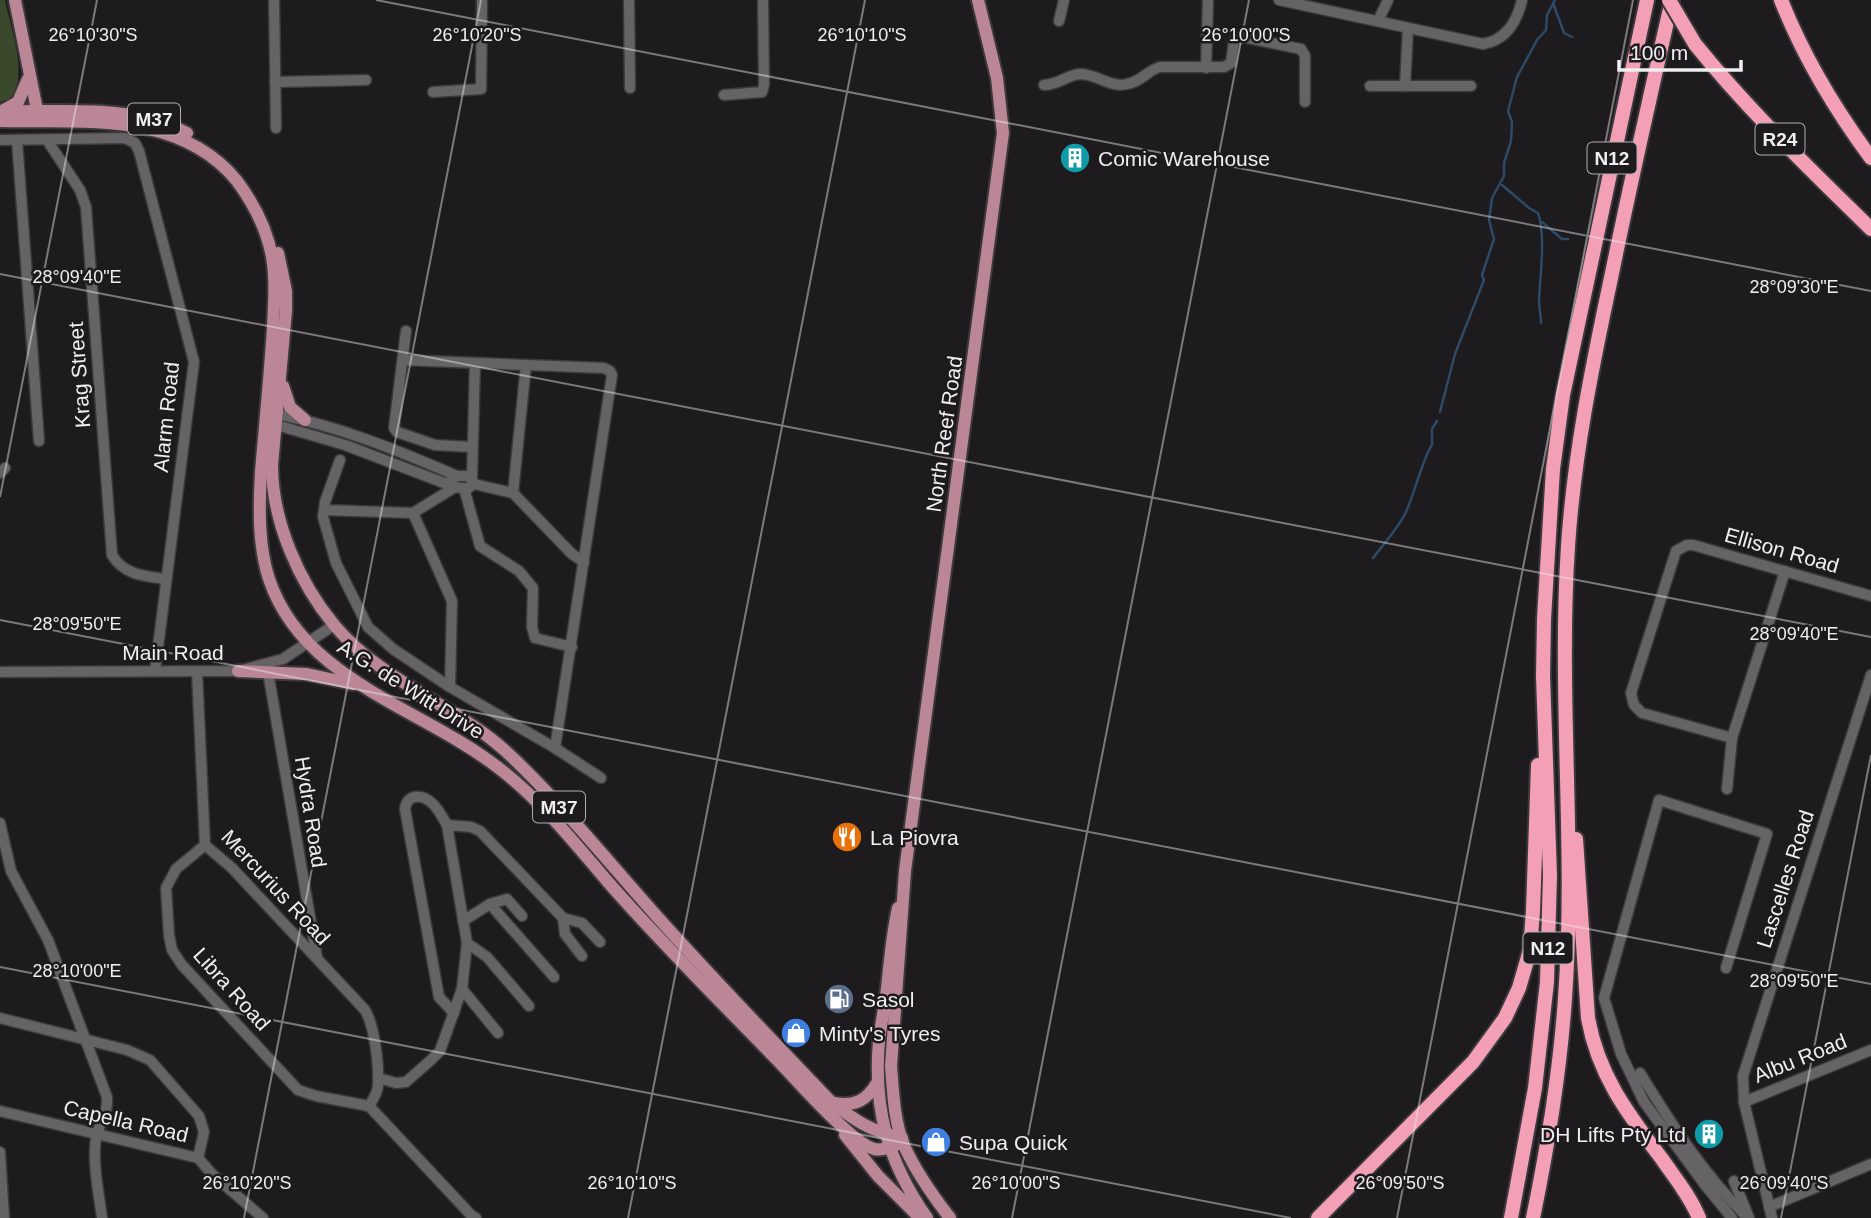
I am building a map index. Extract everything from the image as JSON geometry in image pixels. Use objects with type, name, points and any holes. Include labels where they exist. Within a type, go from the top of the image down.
[{"type":"highway","name":"N12","points":[[1511,1218],[1535,1088],[1547,982],[1550,875],[1543,676],[1547,547],[1553,469],[1563,395],[1647,0]]},
{"type":"highway","name":"N12","points":[[1533,1218],[1555,1096],[1565,996],[1568,891],[1565,623],[1568,546],[1586,400],[1671,0]]},
{"type":"highway","name":"R24","points":[[1671,0],[1695,44],[1725,81],[1784,144],[1871,229]]},
{"type":"highway","points":[[1781,0],[1800,47],[1827,95],[1871,158]]},
{"type":"highway","points":[[1318,1218],[1473,1062],[1505,1018],[1519,988],[1530,950],[1543,676]]},
{"type":"highway","points":[[1565,712],[1588,1018],[1593,1047],[1623,1107],[1692,1202],[1699,1218]]},
{"type":"main road","points":[[15,0],[38,117]]},
{"type":"main road","name":"North Reef Road","points":[[950,1218],[934,1198],[902,1140],[893,1094],[891,1066],[905,873],[1003,133],[997,78],[981,4]]},
{"type":"main road","points":[[0,111],[18,102],[29,77]]},
{"type":"main road","name":"A.G. de Witt Drive","points":[[0,111],[156,129],[180,137],[200,149],[219,163],[239,185],[258,213],[272,257],[272,475],[280,520],[297,565],[334,625],[374,663],[487,737],[512,757],[556,813],[655,915],[832,1118],[870,1148],[888,1148]]},
{"type":"main road","name":"A.G. de Witt Drive","points":[[0,121],[103,111],[154,119],[189,134],[223,158],[249,187],[259,204],[278,253],[286,291],[281,358],[259,507],[264,558],[277,599],[286,617],[323,657],[370,690],[493,763],[556,813]]},
{"type":"main road","points":[[281,358],[286,399],[294,412],[305,420]]},
{"type":"main road","points":[[238,671],[320,676],[370,690]]},
{"type":"main road","name":"North Reef Road","points":[[905,873],[890,945],[879,1040],[879,1103],[888,1148],[903,1182],[927,1218]]},
{"type":"main road","name":"A.G. de Witt Drive","points":[[757,1031],[831,1101],[860,1124],[902,1140]]},
{"type":"main road","points":[[831,1101],[844,1105],[859,1102],[870,1094],[878,1081]]},
{"type":"main road","points":[[832,1118],[866,1163],[920,1218]]},
{"type":"main road","points":[[888,1148],[902,1140]]},
{"type":"street","points":[[274,0],[276,128]]},
{"type":"street","points":[[433,92],[481,89],[482,0]]},
{"type":"street","points":[[629,0],[630,88]]},
{"type":"street","points":[[724,95],[762,92],[763,0]]},
{"type":"street","points":[[1059,21],[1064,0]]},
{"type":"street","points":[[1206,68],[1208,0]]},
{"type":"street","points":[[1279,0],[1483,44],[1500,38],[1513,25],[1522,0]]},
{"type":"street","points":[[1378,21],[1388,0]]},
{"type":"street","points":[[1405,86],[1408,28]]},
{"type":"street","points":[[1044,85],[1083,74],[1116,85],[1128,84],[1138,81],[1160,66],[1224,67],[1231,63],[1233,45],[1238,38],[1298,47],[1304,52],[1305,102]]},
{"type":"street","points":[[275,82],[366,80]]},
{"type":"street","points":[[1370,86],[1471,86]]},
{"type":"street","name":"Alarm Road","points":[[47,140],[125,138],[135,143],[194,362],[155,671]]},
{"type":"street","points":[[0,140],[47,140]]},
{"type":"street","points":[[16,140],[40,441]]},
{"type":"street","name":"Krag Street","points":[[47,140],[80,190],[86,207],[112,555],[119,566],[128,572],[166,579]]},
{"type":"street","points":[[406,331],[394,428],[397,432],[427,444],[472,447]]},
{"type":"street","points":[[403,360],[604,368],[612,375],[555,748]]},
{"type":"street","points":[[475,363],[472,447],[462,483],[481,546],[519,571],[533,588],[532,627],[535,638],[572,646]]},
{"type":"street","points":[[513,493],[526,365]]},
{"type":"street","points":[[271,418],[305,420],[361,436],[418,459],[462,483]]},
{"type":"street","points":[[271,418],[413,472],[513,493],[572,554],[584,562]]},
{"type":"street","points":[[413,472],[418,459]]},
{"type":"street","points":[[340,460],[324,510],[330,548],[369,627],[393,649],[450,687],[601,778]]},
{"type":"street","points":[[324,510],[413,513],[462,483]]},
{"type":"street","points":[[413,513],[452,600],[450,687]]},
{"type":"street","name":"Ellison Road","points":[[1732,738],[1642,713],[1632,700],[1631,693],[1674,554],[1682,547],[1693,545],[1871,596]]},
{"type":"street","points":[[1727,789],[1732,738],[1784,571]]},
{"type":"street","name":"Main Road","points":[[0,672],[238,671],[274,662],[334,625]]},
{"type":"street","name":"Mercurius Road","points":[[198,671],[205,845],[232,868],[365,1010],[370,1019],[378,1078],[378,1089],[369,1107]]},
{"type":"street","name":"Hydra Road","points":[[268,672],[317,959]]},
{"type":"street","name":"Lascelles Road","points":[[1771,1213],[1744,1102],[1742,1087],[1745,1068],[1871,675]]},
{"type":"street","points":[[378,1078],[401,1084],[412,1078],[440,1051],[454,1013],[462,989],[467,943],[447,825],[432,803],[418,797],[410,798],[405,809],[439,997],[454,1013]]},
{"type":"street","points":[[1726,968],[1767,834],[1660,800],[1604,998],[1621,1054],[1644,1102],[1704,1185],[1732,1218]]},
{"type":"street","points":[[0,822],[11,871],[48,940],[107,1097],[106,1118],[97,1133],[96,1149],[102,1218]]},
{"type":"street","points":[[447,825],[471,827],[480,831],[563,918],[582,923],[600,942]]},
{"type":"street","name":"Libra Road","points":[[205,845],[176,869],[166,888],[172,950],[182,965],[298,1090],[369,1107]]},
{"type":"street","points":[[463,921],[476,911],[507,899],[522,916]]},
{"type":"street","points":[[490,904],[554,977]]},
{"type":"street","points":[[563,918],[565,934],[582,956]]},
{"type":"street","points":[[289,929],[300,928],[310,922]]},
{"type":"street","points":[[467,943],[487,957],[529,1006]]},
{"type":"street","points":[[462,989],[498,1033]]},
{"type":"street","points":[[0,1018],[134,1052],[150,1060],[199,1116],[204,1132],[198,1158]]},
{"type":"street","name":"Albu Road","points":[[1744,1102],[1871,1050]]},
{"type":"street","points":[[1640,1073],[1677,1133],[1723,1194],[1748,1218]]},
{"type":"street","points":[[369,1107],[471,1216],[477,1218]]},
{"type":"street","name":"Capella Road","points":[[0,1111],[198,1158],[212,1174],[263,1218]]},
{"type":"street","points":[[0,1152],[4,1218]]},
{"type":"street","points":[[1771,1213],[1871,1164]]},
{"type":"street","points":[[1734,1181],[1748,1218]]},
{"type":"green space","points":[[0,0],[5,0],[16,49],[18,74],[13,97],[0,102]]},
{"type":"waterway","points":[[1440,412],[1455,354],[1484,280],[1482,275],[1494,239],[1489,220],[1492,198],[1504,176],[1504,163],[1511,141],[1512,122],[1508,111],[1517,77],[1537,40],[1546,30],[1547,15],[1555,0]]},
{"type":"waterway","points":[[1553,3],[1564,33],[1572,37]]},
{"type":"waterway","points":[[1502,185],[1538,213],[1542,244],[1539,301],[1541,323]]},
{"type":"waterway","points":[[1542,222],[1562,239],[1568,239]]},
{"type":"waterway","points":[[1373,558],[1406,512],[1432,445],[1432,429],[1437,421]]},
{"type":"place","name":"Comic Warehouse","points":[[1075,158]]},
{"type":"place","name":"La Piovra","points":[[847,837]]},
{"type":"place","name":"Sasol","points":[[839,999]]},
{"type":"place","name":"Minty's Tyres","points":[[796,1033]]},
{"type":"place","name":"DH Lifts Pty Ltd","points":[[1709,1134]]},
{"type":"place","name":"Supa Quick","points":[[936,1142]]}]
